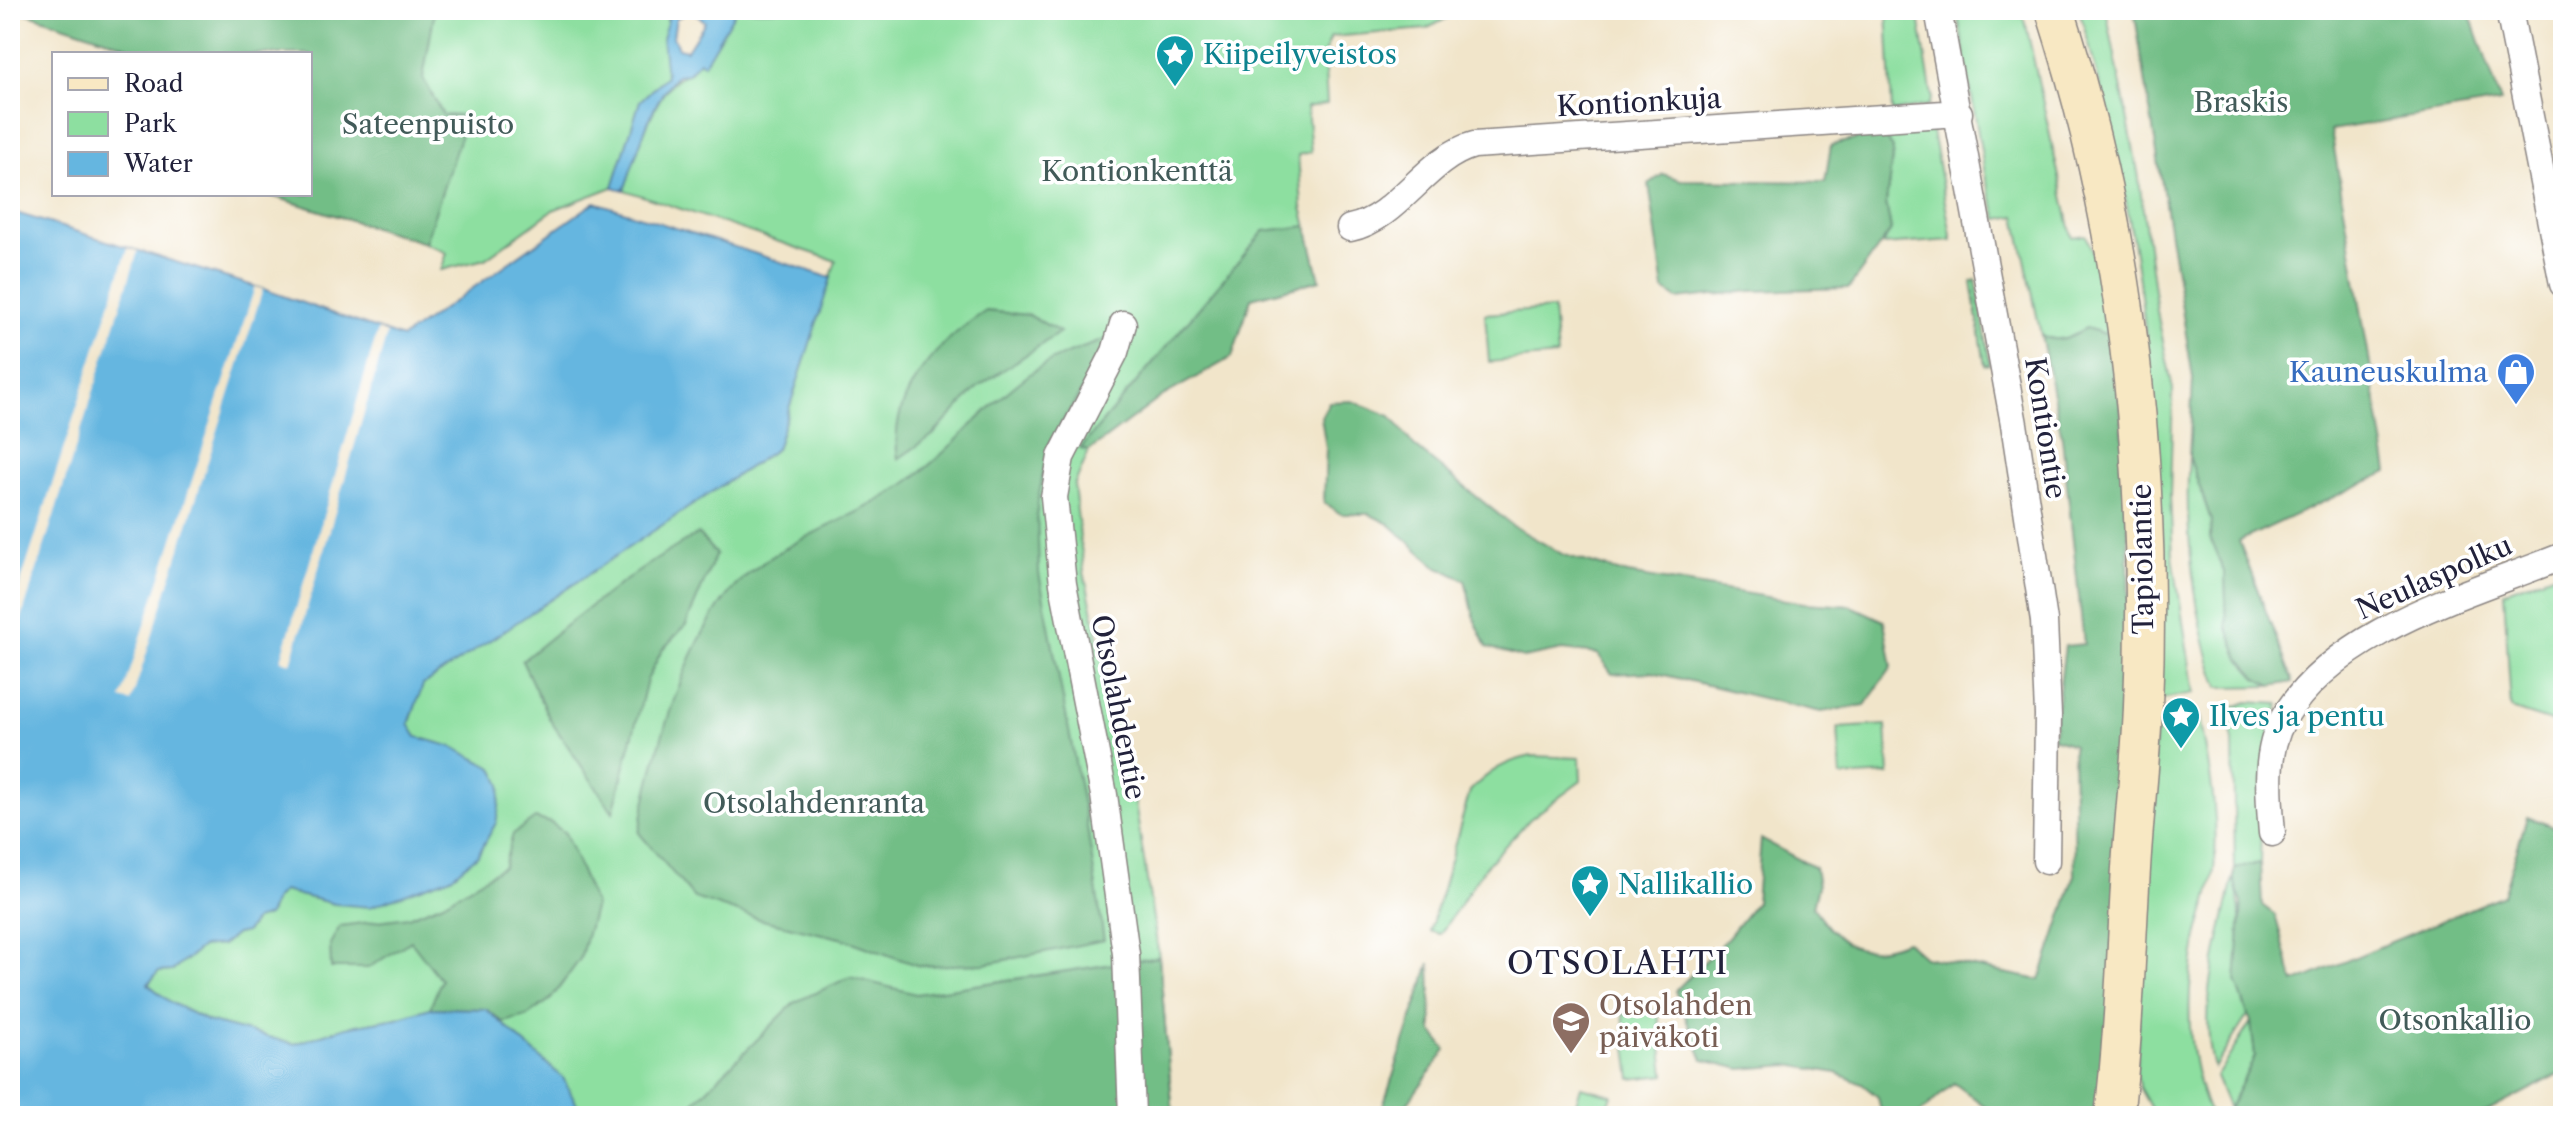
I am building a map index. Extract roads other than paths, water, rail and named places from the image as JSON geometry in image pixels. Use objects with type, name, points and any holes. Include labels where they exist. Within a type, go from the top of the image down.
[{"type":"main road","name":"Tapiolantie","points":[[2055,10],[2083,96],[2109,205],[2137,396],[2144,550],[2143,707],[2114,1116]]},
{"type":"street","name":"Kontiontie","points":[[1938,10],[1959,113],[2044,621],[2048,715],[2046,861]]},
{"type":"street","points":[[2509,10],[2563,284]]},
{"type":"street","name":"Kontionkuja","points":[[1350,228],[1370,222],[1424,176],[1464,148],[1474,145],[1959,113]]},
{"type":"street","name":"Otsolahdentie","points":[[1123,324],[1115,352],[1061,457],[1054,497],[1063,584],[1104,795],[1126,954],[1132,1116]]},
{"type":"street","name":"Neulaspolku","points":[[2272,833],[2268,785],[2274,747],[2282,720],[2315,678],[2388,628],[2563,556]]},
{"type":"water","points":[[671,10],[736,10],[704,64],[699,61],[687,74],[677,75],[667,86],[645,129],[624,190],[613,187],[640,101],[666,76],[662,38]],"holes":[[[687,13],[698,15],[705,22],[687,50],[678,48],[673,37],[676,18]]]},
{"type":"water","points":[[595,202],[831,278],[776,449],[423,685],[409,724],[417,737],[453,747],[493,768],[501,785],[496,823],[478,855],[451,877],[370,907],[335,904],[283,891],[275,899],[268,916],[255,920],[246,932],[236,934],[222,945],[202,947],[172,971],[158,972],[148,984],[170,1002],[207,1021],[294,1044],[346,1027],[397,1018],[430,1008],[486,1009],[563,1078],[583,1116],[10,1116],[10,211],[263,289],[402,338]]},
{"type":"place","name":"Kiipeilyveistos","points":[[1175,88]]},
{"type":"place","name":"Kauneuskulma","points":[[2516,406]]},
{"type":"place","name":"Ilves ja pentu","points":[[2181,750]]},
{"type":"place","name":"Nallikallio","points":[[1590,918]]},
{"type":"place","name":"Otsolahden päiväkoti","points":[[1571,1055]]},
{"type":"district","name":"OTSOLAHTI","points":[[1618,963]]},
{"type":"park label","name":"Braskis","points":[[2241,102]]},
{"type":"park label","name":"Sateenpuisto","points":[[428,124]]},
{"type":"park label","name":"Kontionkenttä","points":[[1137,171]]},
{"type":"park label","name":"Otsolahdenranta","points":[[814,803]]},
{"type":"park label","name":"Otsonkallio","points":[[2455,1020]]}]
